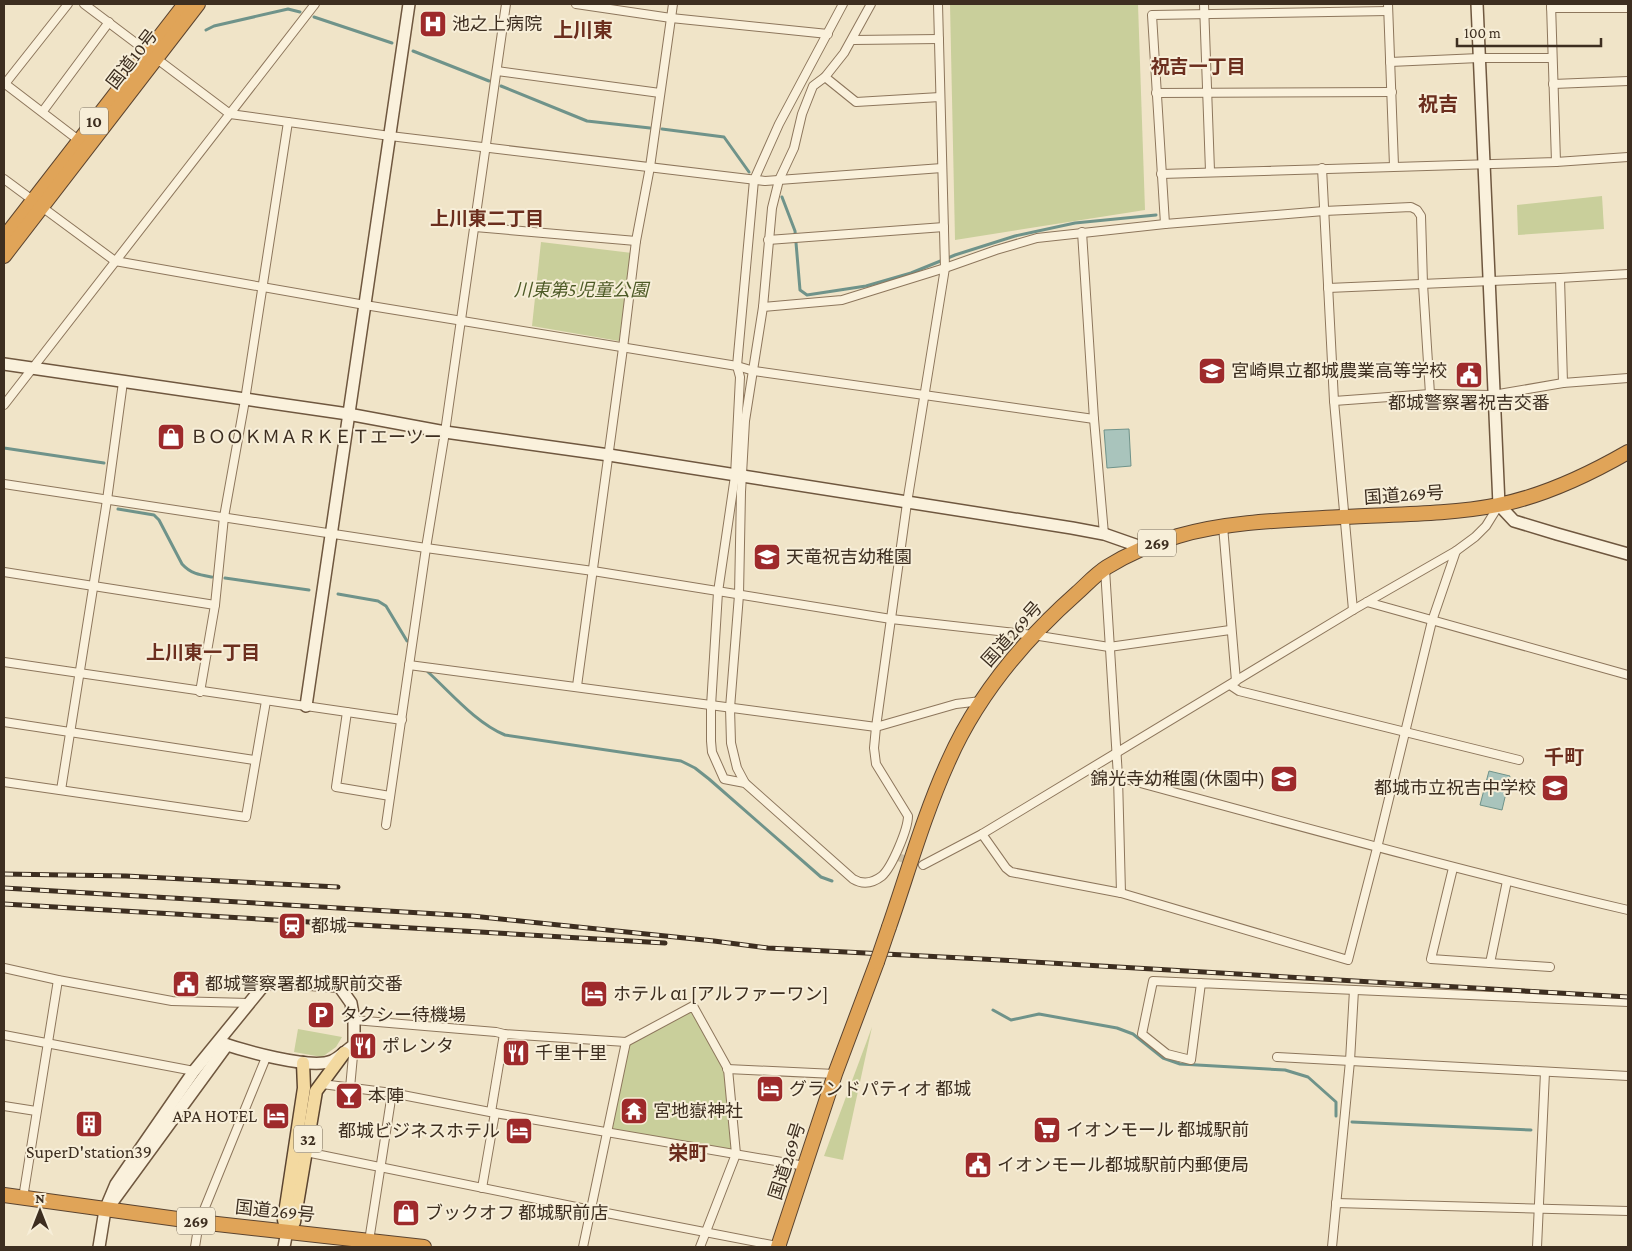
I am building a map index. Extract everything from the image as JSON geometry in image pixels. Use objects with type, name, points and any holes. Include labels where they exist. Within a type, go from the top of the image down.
[{"type":"highway","name":"国道10号","points":[[4,256],[37,204],[151,55],[185,4]]},
{"type":"highway","name":"国道10号","points":[[151,55],[198,4]]},
{"type":"highway","name":"国道10号","points":[[4,238],[37,204]]},
{"type":"highway","name":"国道269号","points":[[779,1247],[835,1074],[877,962],[929,809],[948,761],[981,701],[998,676],[1061,607],[1105,569],[1144,548],[1178,536],[1224,526],[1459,510],[1499,504],[1554,488],[1597,470],[1628,452]]},
{"type":"highway","name":"国道269号","points":[[4,1195],[199,1222],[423,1247]]},
{"type":"main road","name":"32","points":[[287,1231],[294,1222],[316,1091],[349,1049]]},
{"type":"main road","name":"32","points":[[287,1231],[284,1220],[304,1088],[303,1063]]},
{"type":"street","points":[[68,4],[4,83],[83,144]]},
{"type":"street","points":[[84,4],[230,114],[390,136],[765,181],[942,168]]},
{"type":"street","points":[[4,406],[315,4]]},
{"type":"street","points":[[306,706],[409,4]]},
{"type":"street","points":[[386,825],[426,548],[446,432],[506,4]]},
{"type":"street","points":[[576,4],[671,18],[828,34]]},
{"type":"street","points":[[576,686],[636,241],[650,167],[673,4]]},
{"type":"street","points":[[843,4],[779,124],[754,180],[738,366],[740,377],[739,595],[730,708],[731,743],[737,768],[745,783],[809,842],[858,882],[870,883],[883,875],[896,857],[908,825],[908,816],[876,764],[874,748],[907,503],[945,268],[938,4]]},
{"type":"street","points":[[745,783],[724,778],[719,770],[712,752],[711,706],[718,592],[739,477],[745,421],[763,307],[772,208],[779,180],[794,148],[802,114],[813,86],[825,77],[844,53],[871,4]]},
{"type":"street","points":[[1204,4],[1210,171]]},
{"type":"street","points":[[922,865],[982,834],[1353,610],[1456,551],[1480,532],[1499,504],[1477,4]]},
{"type":"street","points":[[1556,162],[1551,6],[1628,8]]},
{"type":"street","points":[[1165,224],[1152,15],[1388,7],[1394,166]]},
{"type":"street","points":[[42,111],[109,22]]},
{"type":"street","points":[[852,40],[938,39]]},
{"type":"street","points":[[1390,62],[1479,58],[1552,58]]},
{"type":"street","points":[[497,71],[660,93]]},
{"type":"street","points":[[825,77],[856,102],[940,97]]},
{"type":"street","points":[[1553,84],[1628,82]]},
{"type":"street","points":[[1156,93],[1392,92]]},
{"type":"street","points":[[200,692],[215,605],[224,518],[245,400],[288,122]]},
{"type":"street","points":[[1161,174],[1210,171],[1556,162],[1628,156]]},
{"type":"street","points":[[1322,168],[1334,401],[1343,517],[1353,610]]},
{"type":"street","points":[[4,179],[115,261],[365,305],[738,366],[754,371],[1094,419]]},
{"type":"street","points":[[763,307],[842,300],[1037,238],[1165,224],[1411,207],[1417,210],[1420,216],[1430,394]]},
{"type":"street","points":[[475,226],[636,241]]},
{"type":"street","points":[[768,240],[944,227]]},
{"type":"street","points":[[1082,232],[1094,419],[1104,534]]},
{"type":"street","points":[[1328,288],[1628,274]]},
{"type":"street","points":[[1560,278],[1563,383]]},
{"type":"street","points":[[4,364],[348,414],[446,432],[608,455],[1104,534],[1144,548]]},
{"type":"street","points":[[1334,401],[1430,394],[1493,395],[1563,383],[1628,378]]},
{"type":"street","points":[[61,790],[107,500],[122,382]]},
{"type":"street","points":[[4,484],[331,534],[593,571],[891,619],[1034,635],[1109,648],[1230,630]]},
{"type":"street","points":[[1499,504],[1514,520],[1628,554]]},
{"type":"street","points":[[1224,526],[1233,683],[1239,691],[1519,760]]},
{"type":"street","points":[[982,834],[1006,868],[1011,872],[1121,893],[1348,960],[1378,848],[1432,621],[1456,551]]},
{"type":"street","points":[[1105,569],[1118,777],[1121,893]]},
{"type":"street","points":[[4,572],[215,605]]},
{"type":"street","points":[[1368,602],[1628,674]]},
{"type":"street","points":[[4,662],[402,720]]},
{"type":"street","points":[[409,665],[576,686],[876,728],[956,704],[981,701]]},
{"type":"street","points":[[4,782],[246,817],[254,760],[266,701]]},
{"type":"street","points":[[347,712],[336,786],[390,796]]},
{"type":"street","points":[[4,722],[254,760]]},
{"type":"street","points":[[1118,777],[1453,868],[1628,910]]},
{"type":"street","points":[[1453,868],[1430,959],[1550,967]]},
{"type":"street","points":[[1490,963],[1507,881]]},
{"type":"street","points":[[4,968],[172,1001],[248,1003]]},
{"type":"street","points":[[23,1198],[58,980]]},
{"type":"street","points":[[1201,983],[1191,1060],[1167,1054],[1142,1034],[1153,981],[1201,983],[1628,1002]]},
{"type":"street","points":[[105,1210],[124,1188],[248,1003],[264,985],[280,982],[340,986],[350,1003],[354,1020],[349,1049],[350,1088]]},
{"type":"street","points":[[1332,1247],[1350,1061],[1354,990]]},
{"type":"street","points":[[354,1020],[504,1034],[626,1042],[693,1006],[727,1069],[736,1154],[700,1247]]},
{"type":"street","points":[[482,1188],[504,1034]]},
{"type":"street","points":[[4,1035],[194,1071]]},
{"type":"street","points":[[583,1247],[626,1042]]},
{"type":"street","points":[[222,1044],[303,1063],[331,1061],[349,1049]]},
{"type":"street","points":[[99,1247],[105,1210],[116,1184],[194,1071],[222,1044]]},
{"type":"street","points":[[195,1247],[199,1222],[267,1055]]},
{"type":"street","points":[[1278,1057],[1628,1076]]},
{"type":"street","points":[[727,1069],[835,1074]]},
{"type":"street","points":[[1537,1247],[1546,1072]]},
{"type":"street","points":[[322,1084],[392,1094],[805,1166]]},
{"type":"street","points":[[369,1241],[382,1168],[392,1094]]},
{"type":"street","points":[[4,1106],[36,1111]]},
{"type":"street","points":[[306,1152],[779,1247]]},
{"type":"street","points":[[1336,1204],[1628,1210]]},
{"type":"street","points":[[284,1247],[287,1231]]},
{"type":"green space","points":[[950,4],[1138,4],[1145,210],[955,240]]},
{"type":"green space","points":[[1602,196],[1604,229],[1518,235],[1517,205]]},
{"type":"green space","name":"川東第5児童公園","points":[[541,242],[632,253],[619,341],[532,326]]},
{"type":"green space","points":[[693,1006],[728,1069],[736,1154],[607,1132],[626,1042]]},
{"type":"green space","points":[[872,1027],[843,1160],[824,1156]]},
{"type":"green space","points":[[298,1029],[342,1037],[336,1047],[322,1057],[294,1052]]},
{"type":"water","points":[[1129,429],[1131,466],[1107,468],[1104,430]]},
{"type":"water","points":[[1489,771],[1510,776],[1502,810],[1480,805]]},
{"type":"waterway","points":[[206,30],[214,26],[288,9],[300,12]]},
{"type":"waterway","points":[[314,17],[392,43]]},
{"type":"waterway","points":[[413,51],[489,81]]},
{"type":"waterway","points":[[501,86],[587,121],[650,128]]},
{"type":"waterway","points":[[662,129],[724,137],[749,172]]},
{"type":"waterway","points":[[782,197],[795,231],[800,290],[807,295],[866,286],[911,273],[955,255],[1015,236],[1075,223],[1156,215]]},
{"type":"waterway","points":[[4,448],[104,463]]},
{"type":"waterway","points":[[118,509],[154,515],[159,520],[182,564],[192,572],[212,577]]},
{"type":"waterway","points":[[225,578],[309,590]]},
{"type":"waterway","points":[[338,594],[378,601],[386,606],[407,641]]},
{"type":"waterway","points":[[428,672],[474,715],[494,730],[505,735],[681,761],[695,768],[821,877],[832,881]]},
{"type":"waterway","points":[[993,1010],[1011,1020],[1039,1014],[1117,1028],[1133,1034],[1163,1058],[1180,1064],[1285,1070],[1308,1077],[1336,1102],[1336,1116]]},
{"type":"waterway","points":[[1352,1122],[1531,1130]]},
{"type":"tunnel","points":[[898,857],[923,865]]},
{"type":"railway","points":[[4,874],[126,876],[338,887]]},
{"type":"railway","points":[[4,888],[472,916],[768,948],[1628,997]]},
{"type":"railway","points":[[4,904],[665,943]]},
{"type":"place","name":"池之上病院","points":[[433,24]]},
{"type":"place","name":"宮崎県立都城農業高等学校","points":[[1212,371]]},
{"type":"place","name":"都城警察署祝吉交番","points":[[1469,375]]},
{"type":"place","name":"ＢＯＯＫＭＡＲＫＥＴエーツー","points":[[171,437]]},
{"type":"place","name":"天竜祝吉幼稚園","points":[[767,557]]},
{"type":"place","name":"錦光寺幼稚園(休園中)","points":[[1284,779]]},
{"type":"place","name":"都城市立祝吉中学校","points":[[1555,788]]},
{"type":"place","name":"都城","points":[[292,926]]},
{"type":"place","name":"都城警察署都城駅前交番","points":[[186,984]]},
{"type":"place","name":"ホテル α1 [アルファーワン]","points":[[594,994]]},
{"type":"place","name":"タクシー待機場","points":[[321,1015]]},
{"type":"place","name":"ポレンタ","points":[[363,1046]]},
{"type":"place","name":"千里十里","points":[[516,1053]]},
{"type":"place","name":"グランドパティオ 都城","points":[[770,1089]]},
{"type":"place","name":"本陣","points":[[349,1096]]},
{"type":"place","name":"宮地嶽神社","points":[[634,1111]]},
{"type":"place","name":"APA HOTEL","points":[[276,1116]]},
{"type":"place","name":"SuperD'station39","points":[[89,1124]]},
{"type":"place","name":"イオンモール 都城駅前","points":[[1047,1130]]},
{"type":"place","name":"都城ビジネスホテル","points":[[519,1131]]},
{"type":"place","name":"イオンモール都城駅前内郵便局","points":[[978,1165]]},
{"type":"place","name":"ブックオフ 都城駅前店","points":[[406,1213]]},
{"type":"district","name":"上川東","points":[[583,30]]},
{"type":"district","name":"祝吉一丁目","points":[[1198,66]]},
{"type":"district","name":"祝吉","points":[[1438,104]]},
{"type":"district","name":"上川東二丁目","points":[[487,218]]},
{"type":"district","name":"上川東一丁目","points":[[203,652]]},
{"type":"district","name":"千町","points":[[1564,757]]},
{"type":"district","name":"栄町","points":[[688,1153]]}]
